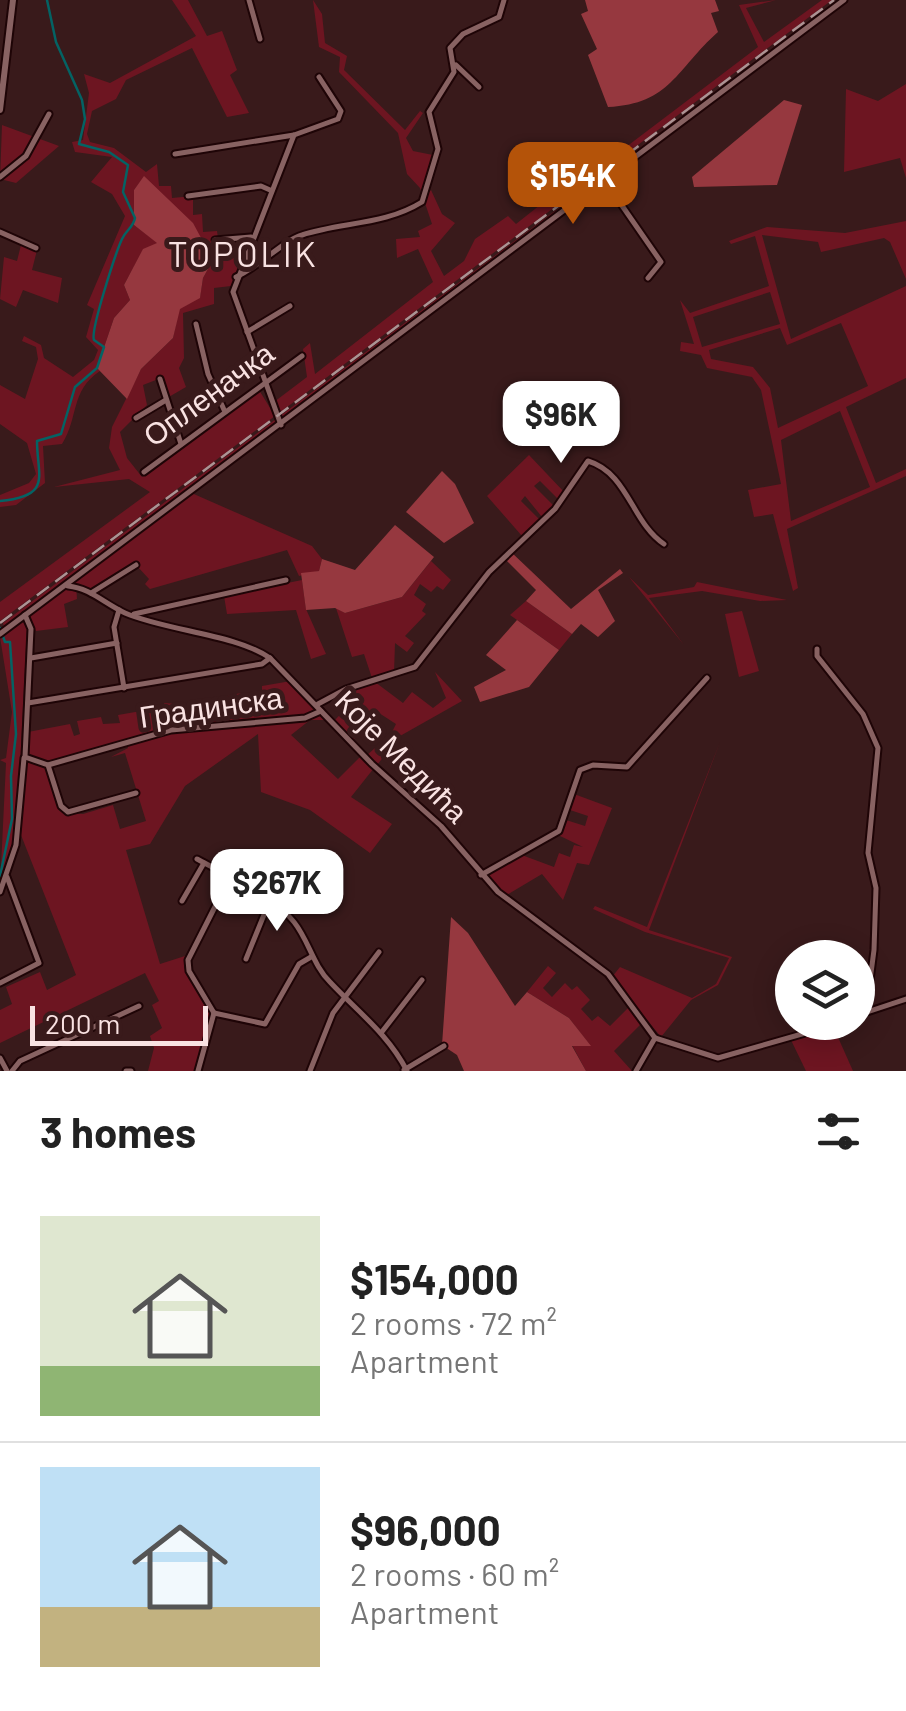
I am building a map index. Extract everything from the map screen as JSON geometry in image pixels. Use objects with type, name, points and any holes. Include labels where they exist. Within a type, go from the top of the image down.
[{"type":"street","points":[[0,110],[13,0]]},
{"type":"street","points":[[249,0],[260,40]]},
{"type":"street","points":[[236,277],[275,255],[298,236],[388,218],[422,202],[428,193],[438,143],[430,112],[452,76],[452,44],[499,16],[504,0]]},
{"type":"street","points":[[0,634],[844,0]]},
{"type":"street","points":[[454,63],[478,87]]},
{"type":"street","points":[[175,154],[294,135],[340,118],[341,111],[320,77]]},
{"type":"street","points":[[0,177],[26,156],[49,114]]},
{"type":"street","points":[[281,425],[232,292],[294,135]]},
{"type":"street","points":[[605,181],[661,262],[648,278]]},
{"type":"street","points":[[188,196],[261,186],[270,190]]},
{"type":"street","points":[[0,232],[36,248]]},
{"type":"street","points":[[215,240],[251,238]]},
{"type":"street","points":[[247,332],[290,306]]},
{"type":"street","points":[[196,324],[208,374],[225,412]]},
{"type":"street","name":"Опленачка","points":[[144,472],[302,356]]},
{"type":"street","points":[[160,380],[182,444]]},
{"type":"street","points":[[136,418],[166,400]]},
{"type":"street","name":"Градинска","points":[[48,765],[171,730],[305,718],[346,689],[413,669],[506,553],[555,509],[588,461],[629,494],[632,507],[664,544]]},
{"type":"street","points":[[91,593],[136,566]]},
{"type":"street","points":[[132,615],[286,580]]},
{"type":"street","name":"Које Медића","points":[[64,586],[91,593],[132,615],[242,645],[270,658],[441,826],[481,875],[514,906],[608,974],[654,1038]]},
{"type":"street","points":[[119,610],[116,643],[124,688]]},
{"type":"street","points":[[0,892],[18,832],[31,629],[25,615]]},
{"type":"street","points":[[30,658],[116,643]]},
{"type":"street","points":[[817,649],[818,656],[863,714],[878,748],[868,852],[876,888],[874,940]]},
{"type":"street","points":[[27,703],[262,664],[270,658]]},
{"type":"street","points":[[481,875],[555,834],[580,770],[593,765],[627,767],[707,678]]},
{"type":"street","points":[[24,756],[48,765],[61,806],[72,813],[136,794]]},
{"type":"street","points":[[182,901],[200,861],[236,880],[281,908],[301,932],[311,957],[381,1032],[405,1070],[444,1046]]},
{"type":"street","points":[[0,983],[38,964],[7,877]]},
{"type":"street","points":[[198,1071],[214,1013],[188,966],[217,900],[236,880]]},
{"type":"street","points":[[246,959],[270,904]]},
{"type":"street","points":[[310,1071],[333,1013],[379,952]]},
{"type":"street","points":[[214,1013],[264,1024],[299,964],[311,957]]},
{"type":"street","points":[[381,1032],[422,980]]},
{"type":"street","points":[[875,1011],[906,1000]]},
{"type":"street","points":[[0,1058],[10,1071],[20,1061],[139,1006]]},
{"type":"street","points":[[636,1071],[654,1038],[718,1058],[781,1040]]},
{"type":"shaded area","points":[[172,0],[188,0],[207,36],[222,31],[237,70],[230,75],[249,113],[227,117],[192,48],[126,80],[116,99],[92,111],[87,134],[90,142],[114,148],[146,172],[157,164],[159,186],[171,186],[172,198],[193,196],[193,215],[202,214],[203,232],[217,231],[218,238],[250,235],[231,286],[214,288],[214,304],[183,313],[184,358],[179,368],[186,387],[167,398],[161,378],[143,385],[147,405],[120,432],[127,458],[142,477],[259,390],[275,416],[0,621],[0,602],[150,492],[129,479],[54,487],[120,470],[109,448],[112,427],[141,369],[173,338],[179,309],[200,297],[203,278],[213,260],[144,177],[134,190],[134,225],[158,243],[143,250],[124,285],[130,300],[114,318],[97,368],[100,371],[79,396],[62,444],[43,446],[45,483],[16,505],[0,507],[0,495],[29,483],[36,474],[27,443],[0,424],[0,385],[25,399],[38,359],[36,347],[22,341],[24,336],[41,345],[44,358],[73,377],[94,360],[98,350],[86,337],[94,309],[87,305],[125,216],[112,194],[91,182],[112,157],[75,152],[72,142],[83,140],[89,93],[84,74],[110,83],[196,36]]},
{"type":"shaded area","points":[[313,0],[322,14],[325,43],[347,56],[344,70],[405,130],[420,111],[423,113],[406,138],[413,151],[433,155],[424,197],[431,190],[442,214],[455,223],[431,251],[444,276],[464,261],[475,239],[508,216],[516,224],[588,167],[593,172],[758,47],[739,5],[776,0],[746,8],[764,42],[822,0],[832,0],[279,413],[274,402],[307,377],[303,349],[310,343],[315,374],[433,282],[418,249],[397,258],[396,239],[420,237],[418,231],[432,224],[420,188],[407,174],[398,133],[339,72],[340,57],[319,47]]},
{"type":"shaded area","points":[[585,0],[715,0],[719,11],[711,13],[718,32],[659,92],[629,104],[608,107],[588,55],[597,49],[581,14],[588,11]]},
{"type":"shaded area","points":[[843,0],[285,419],[280,416]]},
{"type":"shaded area","points":[[906,84],[906,178],[900,158],[844,172],[846,89],[878,101]]},
{"type":"shaded area","points":[[784,100],[802,105],[777,185],[694,187],[692,177]]},
{"type":"shaded area","points":[[2,125],[59,146],[16,183],[0,179]]},
{"type":"shaded area","points":[[144,176],[193,223],[213,260],[203,278],[200,298],[180,309],[173,338],[141,369],[127,399],[97,368],[114,318],[130,300],[124,285],[143,249],[157,243],[134,225],[134,190]]},
{"type":"shaded area","points":[[906,221],[906,279],[890,242],[884,238],[821,252],[818,242],[762,235],[791,339],[906,286],[906,378],[846,407],[876,483],[906,469],[906,476],[787,529],[798,588],[793,591],[773,514],[754,517],[748,490],[781,484],[761,390],[752,377],[707,368],[701,355],[680,351],[681,342],[694,344],[680,300],[690,313],[769,286],[755,236],[731,244],[729,241],[767,227],[845,233]],"holes":[[[770,292],[780,324],[702,347],[693,317]],[[841,323],[868,386],[778,428],[770,388],[753,367],[711,359],[709,350],[780,328],[787,345]],[[840,411],[870,487],[791,521],[781,440]]]},
{"type":"shaded area","points":[[22,241],[37,250],[32,270],[62,278],[58,303],[23,290],[16,307],[0,299],[4,257],[17,261]]},
{"type":"shaded area","points":[[276,419],[278,424],[187,491],[312,546],[322,559],[319,571],[299,576],[287,550],[150,589],[145,584],[149,579],[137,566],[94,592],[76,584],[77,599],[64,604],[68,627],[36,631],[26,612],[4,627],[3,623]]},
{"type":"shaded area","points":[[529,455],[565,493],[560,501],[540,481],[534,486],[554,506],[542,517],[525,496],[521,501],[539,519],[522,536],[487,496]]},
{"type":"shaded area","points":[[442,471],[455,484],[474,523],[444,543],[406,512]]},
{"type":"shaded area","points":[[395,525],[434,557],[402,597],[345,613],[335,608],[306,610],[301,573],[319,571],[322,559],[355,570]]},
{"type":"shaded area","points":[[510,551],[571,609],[620,569],[623,573],[598,590],[615,621],[598,637],[581,624],[572,634],[526,601],[536,590],[504,558]]},
{"type":"shaded area","points":[[431,561],[451,580],[443,590],[437,586],[431,592],[420,584],[414,595],[426,604],[422,611],[426,614],[405,636],[414,643],[407,652],[395,643],[394,673],[372,678],[364,654],[352,657],[336,608],[345,613],[402,597]]},
{"type":"shaded area","points":[[629,577],[648,595],[694,587],[697,582],[787,600],[760,601],[702,591],[649,598],[684,645]]},
{"type":"shaded area","points":[[302,580],[306,609],[326,654],[311,659],[296,610],[227,614],[224,596]]},
{"type":"shaded area","points":[[526,601],[572,634],[559,650],[510,615]]},
{"type":"shaded area","points":[[742,611],[759,671],[739,677],[725,614]]},
{"type":"shaded area","points":[[517,620],[559,650],[529,687],[480,702],[474,687],[506,670],[486,655]]},
{"type":"shaded area","points":[[23,622],[27,627],[17,825],[0,887],[6,763],[0,760],[6,758],[12,712],[0,637]]},
{"type":"shaded area","points":[[435,672],[462,701],[400,736],[377,765],[366,756],[391,734],[396,724],[379,713],[353,740],[334,721],[358,696],[349,689],[375,682],[403,703],[412,692],[433,708],[446,698]]},
{"type":"shaded area","points":[[291,681],[328,720],[310,720],[291,735],[338,779],[361,756],[374,768],[351,797],[392,824],[370,853],[310,810],[261,792],[258,734],[185,786],[150,844],[126,850],[160,964],[185,956],[184,968],[212,1010],[196,1071],[148,1071],[154,1048],[150,1036],[162,1028],[152,1005],[159,1001],[145,973],[0,1043],[0,1010],[12,1004],[6,987],[40,972],[47,990],[76,975],[21,835],[28,732],[70,724],[74,736],[80,734],[77,721],[101,717],[103,724],[120,723],[118,715],[164,707],[164,703],[189,705],[241,693],[242,697],[262,693],[262,686]],"holes":[[[126,741],[128,748],[111,757],[125,753],[146,821],[120,829],[113,805],[83,814],[66,813],[50,763]]]},
{"type":"shaded area","points":[[720,742],[649,930],[732,957],[718,985],[691,1000],[661,1037],[612,977],[620,967],[692,998],[716,984],[729,958],[645,932],[593,909],[595,906],[647,927]]},
{"type":"shaded area","points":[[574,794],[612,808],[589,865],[577,863],[563,900],[542,874],[505,896],[484,875],[519,854],[554,867],[559,853],[570,857],[574,845],[583,847],[558,835],[566,820],[585,826],[588,816],[570,810]]},
{"type":"shaded area","points":[[451,917],[468,933],[515,1006],[527,992],[569,1018],[591,1046],[572,1046],[586,1071],[464,1071],[457,1055],[442,1045]]},
{"type":"shaded area","points":[[548,966],[556,973],[543,988],[552,997],[565,983],[572,990],[577,986],[590,1000],[581,1009],[592,1021],[598,1016],[610,1026],[630,1006],[643,1022],[614,1051],[632,1071],[586,1071],[572,1045],[589,1044],[569,1018],[527,992]]},
{"type":"shaded area","points":[[791,1040],[839,1040],[853,1071],[806,1071]]},
{"type":"waterway","points":[[0,501],[35,489],[39,474],[37,441],[61,434],[75,387],[97,368],[104,347],[94,340],[100,308],[119,247],[135,218],[123,192],[128,165],[109,152],[79,144],[85,119],[82,100],[56,42],[47,0]]},
{"type":"waterway","points":[[0,628],[5,642],[10,642],[16,734],[11,776],[12,819],[0,876]]},
{"type":"railway","points":[[0,623],[834,0]]},
{"type":"district","name":"TOPOLIK","points":[[243,255]]}]
